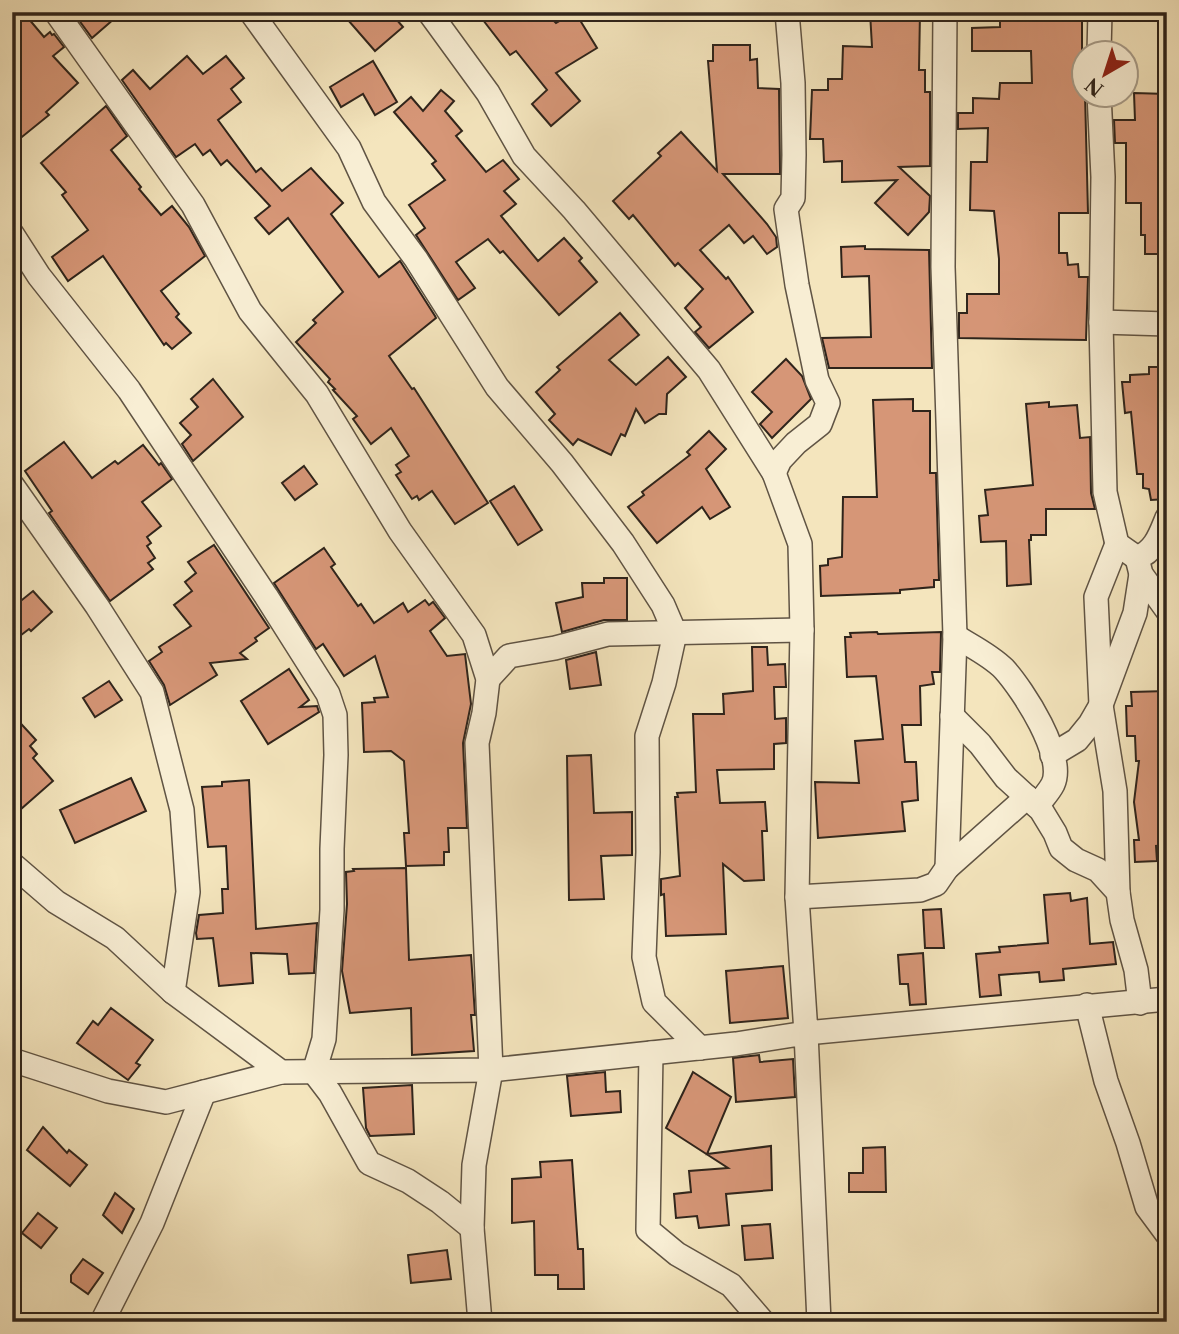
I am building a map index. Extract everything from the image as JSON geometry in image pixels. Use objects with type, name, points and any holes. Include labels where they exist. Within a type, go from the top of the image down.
[{"type":"street","points":[[56,12],[192,205],[250,312],[317,394],[400,531],[474,635],[488,679],[477,743],[491,1070],[474,1165],[472,1228],[480,1322]]},
{"type":"street","points":[[251,12],[349,148],[374,202],[416,259],[497,387],[562,463],[624,543],[663,605],[675,633],[664,682],[647,736],[648,852],[644,957],[654,1002],[700,1048]]},
{"type":"street","points":[[429,12],[488,93],[524,156],[574,210],[709,370],[774,473],[800,544],[802,630],[797,897],[806,1033],[818,1322]]},
{"type":"street","points":[[774,473],[780,460],[820,424],[828,403],[817,380],[797,285],[786,209],[793,198],[794,155],[793,83],[787,12]]},
{"type":"street","points":[[945,12],[943,267],[955,636],[947,868]]},
{"type":"street","points":[[1099,38],[1100,12]]},
{"type":"street","points":[[1100,108],[1105,492],[1117,544],[1139,566],[1167,610]]},
{"type":"street","points":[[12,234],[39,276],[129,390],[328,694],[335,715],[336,755],[332,910],[324,1039],[314,1072]]},
{"type":"street","points":[[1101,322],[1167,324]]},
{"type":"street","points":[[12,485],[97,606],[152,692],[182,810],[188,891],[173,992]]},
{"type":"street","points":[[1052,755],[1077,740],[1101,705],[1135,613],[1139,566],[1167,518]]},
{"type":"street","points":[[1117,544],[1096,597],[1101,705],[1115,791],[1118,892],[1122,920],[1136,970],[1140,1003]]},
{"type":"street","points":[[488,679],[509,656],[555,648],[608,634],[802,630]]},
{"type":"street","points":[[797,897],[920,890],[936,884],[947,868],[1054,783],[1055,764],[1052,755],[1037,718],[1017,685],[1002,668],[955,636]]},
{"type":"street","points":[[953,716],[980,744],[1006,778],[1032,801],[1055,833],[1061,848],[1076,860],[1098,870],[1118,892]]},
{"type":"street","points":[[12,864],[55,902],[115,938],[173,992],[281,1072]]},
{"type":"street","points":[[12,1060],[108,1091],[166,1102],[281,1072],[491,1070],[700,1048],[806,1033],[1167,999]]},
{"type":"street","points":[[1087,1005],[1106,1081],[1147,1207],[1167,1234]]},
{"type":"street","points":[[651,1053],[648,1230],[677,1254],[731,1285],[763,1322]]},
{"type":"street","points":[[314,1072],[330,1093],[369,1163],[408,1181],[472,1228]]},
{"type":"street","points":[[102,1322],[152,1223],[204,1092]]},
{"type":"building","points":[[12,12],[23,12],[44,37],[50,32],[54,34],[64,47],[53,56],[78,83],[46,112],[49,115],[12,145]]},
{"type":"building","points":[[73,12],[122,12],[92,38]]},
{"type":"building","points":[[341,12],[390,12],[403,27],[375,51]]},
{"type":"building","points":[[493,12],[512,12],[519,20],[527,12],[545,12],[556,23],[575,12],[597,48],[556,73],[580,101],[551,126],[532,104],[547,90],[516,51],[510,55],[483,20]]},
{"type":"building","points":[[870,12],[920,12],[919,70],[925,70],[925,92],[930,92],[930,166],[899,167],[930,196],[929,212],[908,235],[875,203],[897,180],[842,182],[842,161],[824,162],[823,139],[810,139],[812,90],[828,90],[828,79],[842,79],[843,46],[872,47]]},
{"type":"building","points":[[1031,12],[1082,12],[1082,38],[1070,38],[1070,108],[1085,108],[1088,213],[1059,213],[1059,253],[1067,253],[1068,265],[1078,264],[1079,277],[1088,277],[1086,340],[959,338],[959,313],[967,313],[967,294],[999,294],[999,259],[994,211],[970,210],[971,162],[987,162],[988,128],[958,129],[958,113],[973,113],[973,98],[999,99],[1000,83],[1032,83],[1031,51],[972,51],[972,28],[1000,27],[1000,20],[1031,19]]},
{"type":"building","points":[[713,45],[750,45],[750,60],[757,59],[758,88],[779,89],[780,174],[723,174],[767,224],[776,237],[777,247],[767,254],[753,236],[744,243],[729,225],[700,250],[726,279],[728,277],[753,312],[709,348],[695,332],[701,327],[685,308],[703,289],[678,263],[675,266],[633,215],[629,219],[613,201],[661,156],[658,153],[681,132],[717,171],[708,61],[713,61]]},
{"type":"building","points":[[187,56],[203,74],[226,56],[244,78],[231,89],[241,102],[218,120],[256,172],[261,168],[282,191],[311,168],[343,203],[331,214],[379,277],[400,261],[435,316],[436,318],[389,356],[412,389],[414,388],[488,503],[455,524],[432,491],[419,500],[417,496],[412,499],[396,475],[401,472],[396,465],[409,456],[391,428],[371,444],[353,419],[357,416],[333,390],[335,389],[328,382],[330,379],[296,342],[316,323],[313,320],[343,292],[288,218],[269,234],[255,218],[270,206],[227,160],[221,165],[210,150],[203,155],[195,144],[176,157],[122,80],[133,70],[150,89]]},
{"type":"building","points":[[373,61],[397,102],[375,115],[363,94],[341,107],[330,87]]},
{"type":"building","points":[[441,90],[454,101],[445,111],[462,131],[456,136],[486,172],[503,160],[519,179],[504,191],[516,204],[501,216],[538,261],[564,238],[582,258],[579,261],[597,282],[559,315],[503,251],[500,253],[488,239],[456,262],[475,288],[458,300],[416,235],[425,228],[409,205],[445,180],[432,164],[436,161],[394,112],[411,97],[423,111]]},
{"type":"building","points":[[1140,93],[1167,94],[1167,235],[1163,254],[1145,254],[1145,235],[1141,235],[1141,203],[1126,203],[1126,143],[1115,143],[1114,120],[1135,120],[1135,108],[1140,108]]},
{"type":"building","points":[[106,106],[127,136],[111,150],[161,215],[172,206],[189,227],[205,256],[161,291],[179,314],[176,317],[191,333],[172,349],[166,343],[164,345],[103,256],[68,281],[52,257],[88,230],[62,195],[66,192],[41,163]]},
{"type":"building","points":[[865,246],[865,249],[929,250],[932,368],[829,368],[822,338],[871,337],[869,276],[842,277],[841,247]]},
{"type":"building","points":[[620,313],[639,335],[609,360],[636,385],[668,357],[686,377],[667,394],[666,414],[659,414],[645,423],[636,409],[625,436],[621,434],[611,455],[578,439],[573,445],[549,420],[555,414],[536,392],[560,370],[557,367]]},
{"type":"building","points":[[786,359],[802,376],[811,399],[772,438],[760,424],[772,412],[752,392]]},
{"type":"building","points":[[1149,367],[1167,367],[1167,499],[1151,500],[1149,489],[1143,488],[1143,474],[1137,474],[1131,412],[1125,413],[1122,382],[1130,382],[1130,375],[1149,374]]},
{"type":"building","points":[[213,379],[243,417],[193,461],[182,444],[191,435],[180,423],[198,407],[191,399]]},
{"type":"building","points":[[913,399],[913,411],[930,411],[930,473],[936,473],[939,580],[934,580],[934,587],[900,590],[900,593],[821,596],[820,566],[828,565],[828,559],[842,557],[843,497],[877,497],[873,400]]},
{"type":"building","points":[[1049,402],[1049,407],[1077,405],[1080,438],[1090,437],[1091,493],[1095,509],[1046,509],[1046,535],[1031,535],[1029,540],[1031,584],[1007,586],[1006,541],[981,542],[979,516],[988,515],[985,490],[1033,485],[1026,404]]},
{"type":"building","points":[[709,431],[726,449],[706,469],[730,507],[710,519],[702,507],[657,543],[628,507],[644,495],[642,492],[690,455],[687,452]]},
{"type":"building","points":[[64,442],[92,478],[115,461],[118,464],[143,445],[172,479],[142,502],[161,526],[147,537],[151,543],[147,546],[155,558],[148,563],[153,569],[110,601],[49,513],[52,511],[25,471]]},
{"type":"building","points":[[304,466],[317,484],[295,500],[282,483]]},
{"type":"building","points":[[514,486],[542,530],[518,545],[490,501]]},
{"type":"building","points":[[214,545],[269,628],[240,653],[247,659],[210,663],[217,675],[170,705],[164,685],[149,661],[162,652],[159,647],[191,626],[174,605],[192,591],[185,582],[196,573],[188,562]]},
{"type":"building","points":[[324,548],[335,564],[331,567],[358,606],[361,604],[374,623],[403,603],[408,612],[425,600],[429,605],[433,602],[445,618],[430,631],[447,656],[465,654],[471,704],[463,743],[467,828],[448,828],[449,852],[444,852],[444,865],[406,866],[404,833],[409,833],[404,761],[391,751],[364,752],[362,703],[375,702],[374,698],[388,697],[375,656],[344,676],[323,644],[316,649],[274,583]]},
{"type":"building","points":[[604,578],[627,578],[627,620],[604,620],[562,632],[556,603],[583,597],[582,583],[604,583]]},
{"type":"building","points":[[33,591],[52,612],[31,631],[29,629],[12,642],[12,608]]},
{"type":"building","points":[[941,632],[940,672],[932,672],[934,684],[920,686],[921,725],[902,725],[905,762],[916,762],[918,800],[902,802],[905,831],[818,838],[815,782],[859,783],[855,741],[883,739],[876,676],[847,677],[845,637],[851,637],[850,633]]},
{"type":"building","points":[[752,647],[767,647],[768,665],[785,664],[786,687],[774,687],[775,719],[786,718],[786,743],[774,744],[774,769],[717,770],[720,803],[765,802],[767,831],[762,831],[764,880],[744,881],[723,864],[726,934],[666,936],[661,879],[680,876],[675,797],[678,797],[677,793],[696,792],[693,714],[724,714],[723,694],[753,691]]},
{"type":"building","points":[[596,652],[601,685],[570,689],[566,660]]},
{"type":"building","points":[[289,669],[309,700],[300,707],[317,706],[319,712],[268,744],[241,701]]},
{"type":"building","points":[[109,681],[122,700],[95,717],[83,698]]},
{"type":"building","points":[[1167,691],[1167,845],[1156,846],[1157,861],[1135,862],[1134,840],[1139,840],[1134,802],[1139,761],[1136,761],[1135,736],[1127,736],[1126,706],[1132,706],[1131,692]]},
{"type":"building","points":[[12,714],[36,740],[30,746],[37,754],[33,758],[53,781],[21,809],[12,799]]},
{"type":"building","points":[[591,755],[594,813],[632,812],[632,855],[601,856],[604,899],[569,900],[567,756]]},
{"type":"building","points":[[131,778],[146,811],[75,843],[60,810]]},
{"type":"building","points":[[249,780],[256,929],[317,923],[314,973],[289,974],[287,954],[251,953],[253,983],[219,986],[213,938],[197,939],[196,933],[199,915],[223,913],[222,889],[228,889],[226,846],[208,847],[202,787]]},
{"type":"building","points":[[406,868],[409,960],[471,955],[475,1015],[471,1015],[474,1051],[412,1055],[411,1008],[350,1013],[342,971],[347,904],[346,872],[354,871],[353,869]]},
{"type":"building","points":[[1070,893],[1071,901],[1087,898],[1090,944],[1113,942],[1116,964],[1063,969],[1064,980],[1040,982],[1039,972],[999,975],[1001,995],[980,997],[976,954],[1000,952],[999,947],[1048,943],[1044,895]]},
{"type":"building","points":[[941,909],[944,948],[925,948],[923,910]]},
{"type":"building","points":[[923,953],[926,1004],[910,1005],[908,984],[900,984],[898,955]]},
{"type":"building","points":[[783,966],[788,1018],[730,1023],[726,971]]},
{"type":"building","points":[[111,1008],[153,1040],[136,1063],[140,1065],[128,1080],[77,1043],[93,1021],[98,1025]]},
{"type":"building","points":[[759,1055],[760,1062],[793,1059],[795,1097],[736,1102],[733,1058]]},
{"type":"building","points":[[605,1072],[606,1092],[620,1091],[621,1112],[571,1116],[567,1076]]},
{"type":"building","points":[[693,1072],[731,1097],[707,1154],[771,1146],[772,1190],[726,1194],[729,1225],[699,1228],[697,1216],[676,1218],[674,1194],[691,1192],[689,1171],[728,1168],[666,1128]]},
{"type":"building","points":[[412,1085],[414,1134],[370,1136],[366,1128],[363,1088]]},
{"type":"building","points":[[43,1127],[67,1153],[69,1150],[87,1165],[70,1186],[27,1150]]},
{"type":"building","points":[[885,1147],[886,1192],[849,1192],[849,1173],[863,1173],[863,1148]]},
{"type":"building","points":[[572,1160],[578,1249],[583,1249],[584,1289],[558,1289],[558,1275],[535,1275],[534,1221],[512,1223],[512,1179],[541,1177],[540,1162]]},
{"type":"building","points":[[115,1193],[134,1209],[122,1233],[103,1215]]},
{"type":"building","points":[[38,1213],[57,1228],[41,1248],[22,1233]]},
{"type":"building","points":[[770,1224],[773,1258],[745,1260],[742,1226]]},
{"type":"building","points":[[447,1250],[451,1279],[411,1283],[408,1255]]},
{"type":"building","points":[[83,1259],[103,1273],[88,1294],[71,1282],[71,1275]]}]
